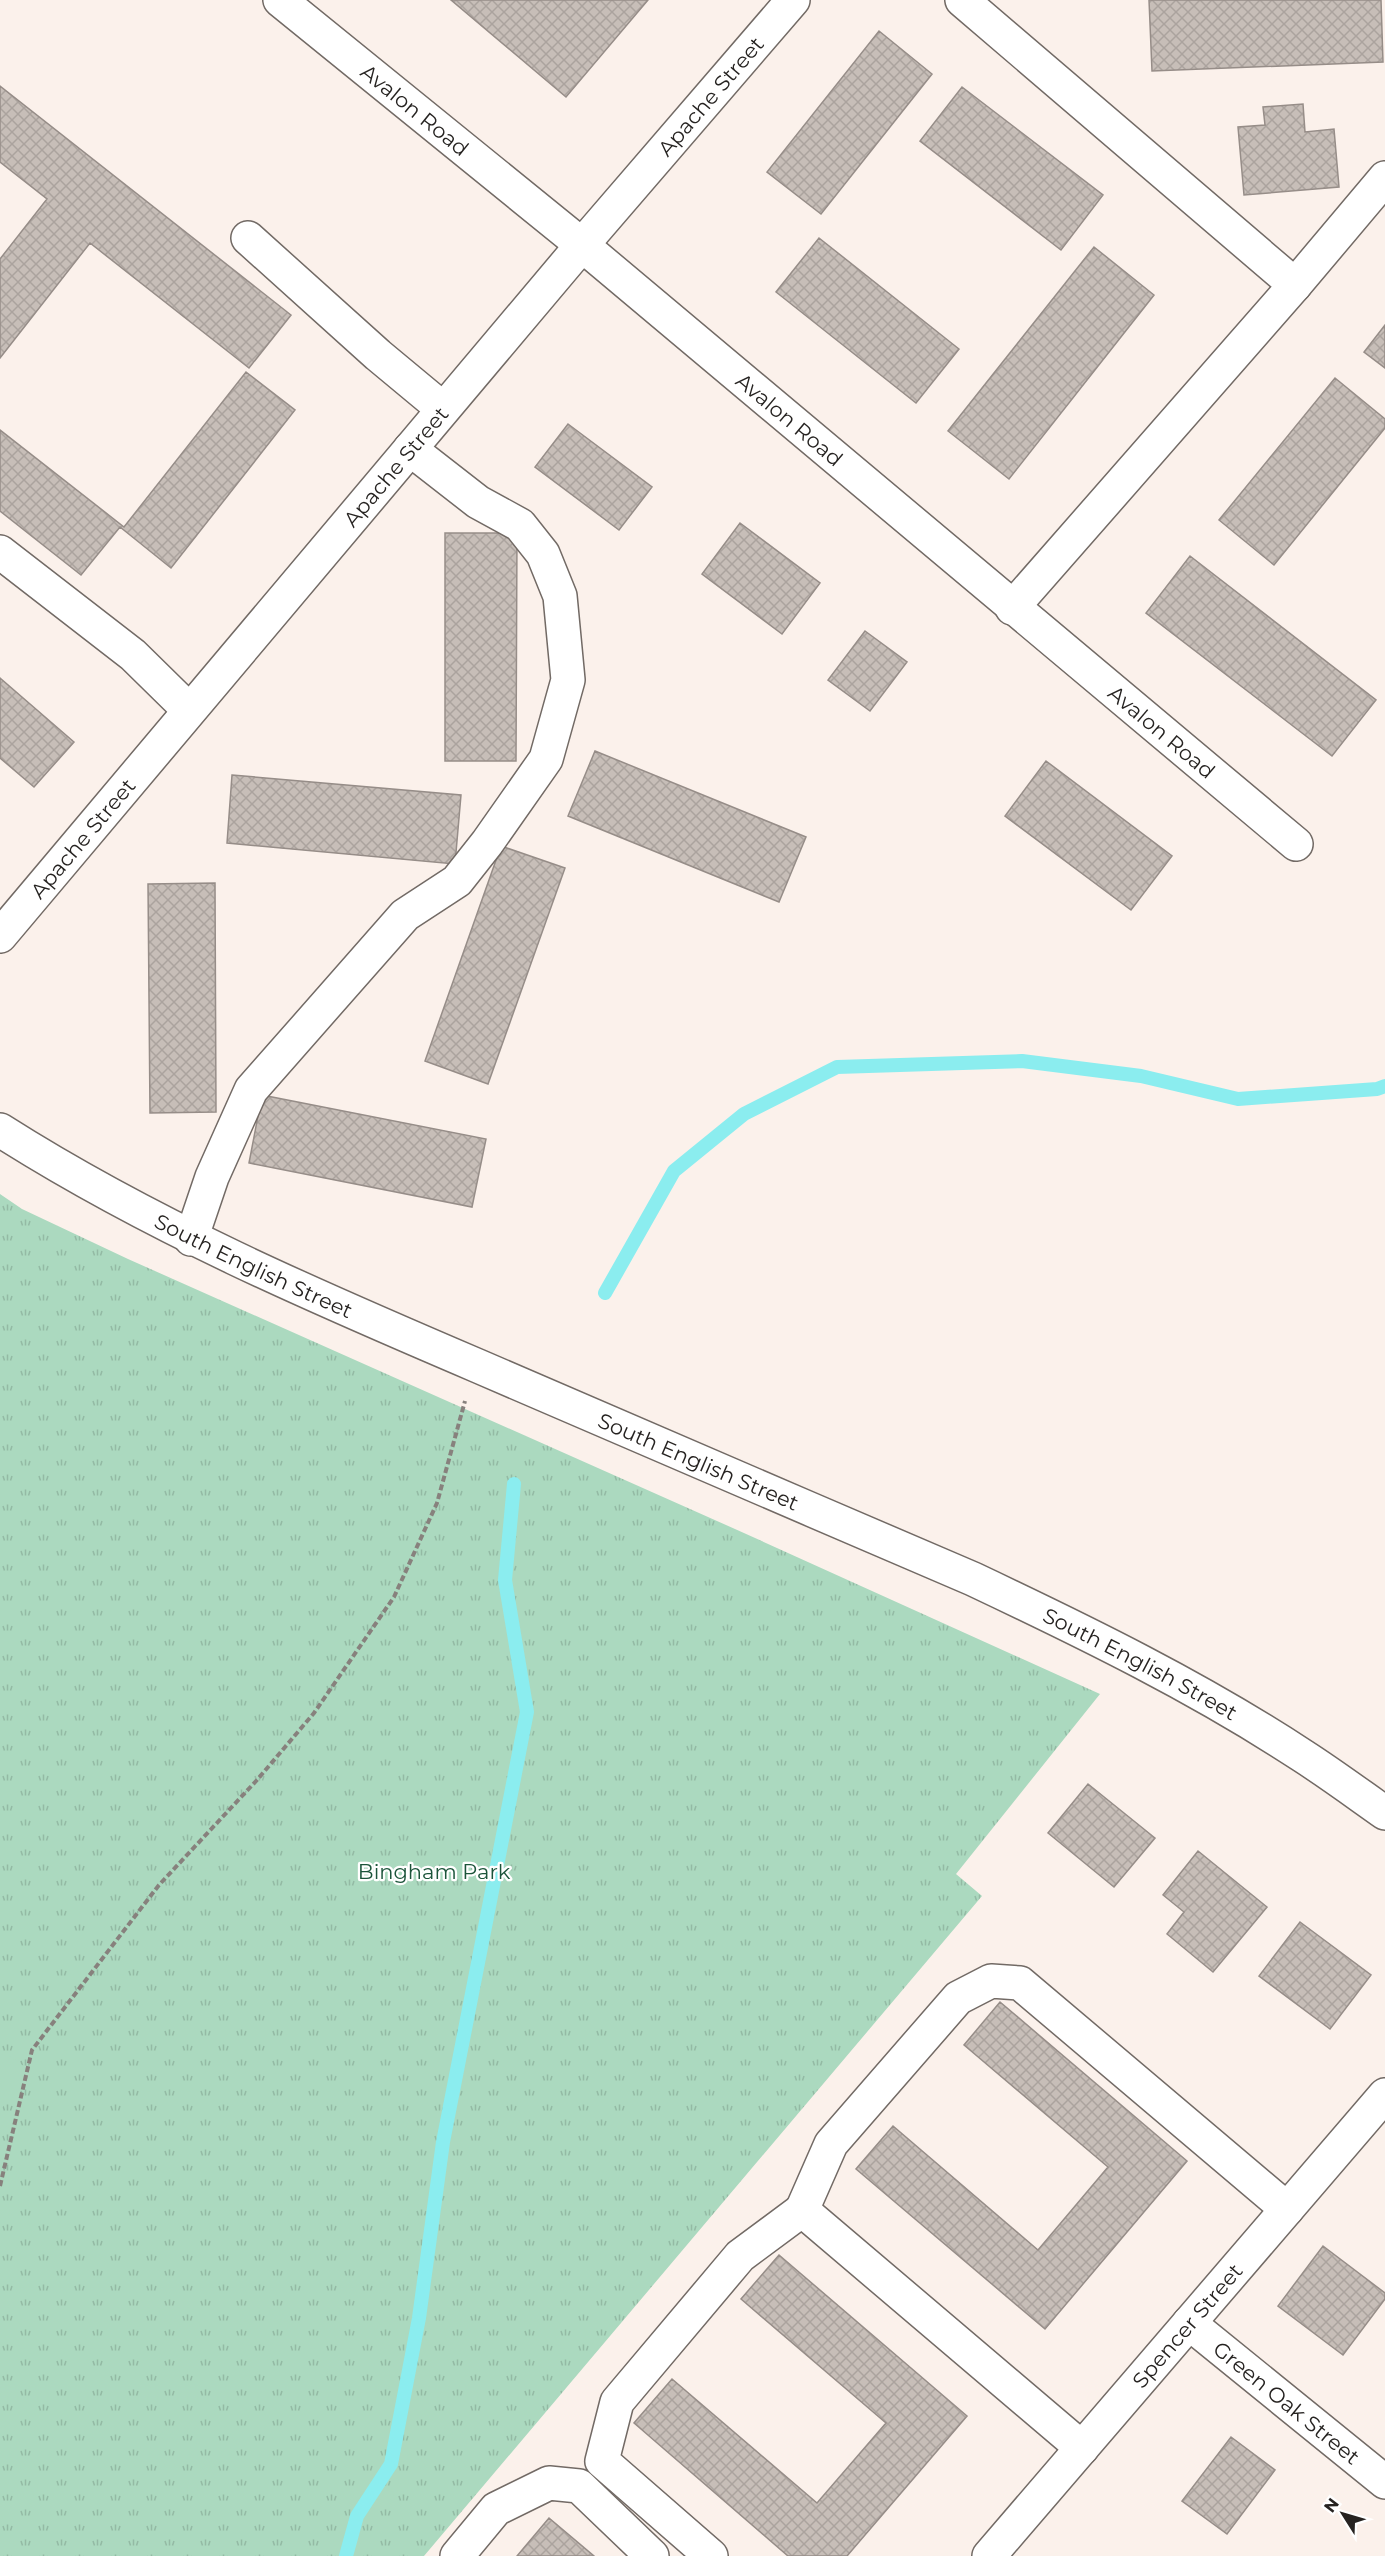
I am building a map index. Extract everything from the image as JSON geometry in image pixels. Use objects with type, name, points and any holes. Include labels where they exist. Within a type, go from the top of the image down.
[{"type":"street","name":"Avalon Road","points":[[280,0],[582,245],[1296,844]]},
{"type":"street","name":"Apache Street","points":[[0,936],[443,409],[793,0]]},
{"type":"street","points":[[962,0],[1295,285]]},
{"type":"street","points":[[1012,608],[1295,285],[1385,178]]},
{"type":"street","points":[[248,238],[378,355],[443,409]]},
{"type":"street","points":[[191,1239],[212,1177],[251,1090],[405,915],[457,881],[487,843],[546,759],[568,680],[560,596],[543,554],[520,525],[477,502],[410,449]]},
{"type":"street","points":[[0,552],[134,655],[189,710]]},
{"type":"street","name":"South English Street","points":[[0,1130],[116,1200],[191,1239],[314,1296],[962,1575],[1066,1623],[1221,1707],[1302,1755],[1385,1813]]},
{"type":"street","points":[[579,2486],[602,2461],[617,2402],[740,2256],[802,2210],[831,2144],[958,1998],[990,1981],[1020,1983],[1287,2209]]},
{"type":"street","name":"Spencer Street","points":[[989,2556],[1385,2095]]},
{"type":"street","points":[[802,2210],[1082,2448]]},
{"type":"street","name":"Green Oak Street","points":[[1189,2323],[1385,2482]]},
{"type":"street","points":[[602,2461],[711,2556]]},
{"type":"street","points":[[457,2556],[496,2509],[549,2483],[579,2486],[652,2556]]},
{"type":"path","points":[[0,2186],[32,2050],[159,1885],[257,1780],[314,1713],[394,1597],[436,1503],[475,1365]]},
{"type":"green space","name":"Bingham Park","points":[[0,1194],[22,1209],[128,1259],[1100,1694],[956,1874],[982,1896],[424,2556],[0,2556]]},
{"type":"green space","points":[[0,2049],[29,2070],[0,2111]]},
{"type":"building","points":[[451,0],[648,0],[566,97]]},
{"type":"building","points":[[1149,0],[1381,0],[1383,62],[1152,71]]},
{"type":"building","points":[[879,31],[932,74],[821,214],[767,172]]},
{"type":"building","points":[[0,86],[291,315],[249,368],[90,243],[0,358],[0,259],[47,199],[0,162]]},
{"type":"building","points":[[962,87],[1103,195],[1061,250],[920,141]]},
{"type":"building","points":[[1303,104],[1305,132],[1334,129],[1339,187],[1244,195],[1238,127],[1265,125],[1263,107]]},
{"type":"building","points":[[819,238],[959,349],[916,403],[776,292]]},
{"type":"building","points":[[1094,247],[1154,295],[1009,479],[948,431]]},
{"type":"building","points":[[1385,325],[1385,368],[1364,352]]},
{"type":"building","points":[[246,372],[295,410],[171,568],[120,527],[81,575],[0,511],[0,430],[124,527]]},
{"type":"building","points":[[1335,378],[1385,419],[1385,428],[1274,565],[1219,520]]},
{"type":"building","points":[[568,424],[652,487],[619,530],[535,467]]},
{"type":"building","points":[[740,523],[820,583],[782,634],[702,574]]},
{"type":"building","points":[[445,533],[517,533],[516,761],[445,761]]},
{"type":"building","points":[[1190,556],[1376,700],[1332,756],[1146,613]]},
{"type":"building","points":[[865,631],[907,662],[870,711],[828,680]]},
{"type":"building","points":[[0,678],[74,742],[34,787],[0,758]]},
{"type":"building","points":[[595,751],[806,837],[779,902],[568,816]]},
{"type":"building","points":[[1046,761],[1172,856],[1131,910],[1005,816]]},
{"type":"building","points":[[232,775],[461,795],[455,864],[227,843]]},
{"type":"building","points":[[501,846],[565,868],[488,1084],[425,1061]]},
{"type":"building","points":[[215,883],[216,1112],[150,1113],[148,884]]},
{"type":"building","points":[[262,1095],[486,1139],[472,1207],[249,1163]]},
{"type":"building","points":[[1088,1784],[1155,1838],[1114,1887],[1048,1833]]},
{"type":"building","points":[[1198,1851],[1267,1907],[1213,1972],[1167,1934],[1184,1912],[1163,1895]]},
{"type":"building","points":[[1300,1922],[1371,1975],[1330,2029],[1259,1976]]},
{"type":"building","points":[[1000,2002],[1187,2161],[1045,2329],[856,2169],[893,2126],[1038,2250],[1108,2167],[964,2045]]},
{"type":"building","points":[[1323,2246],[1385,2293],[1385,2299],[1343,2355],[1278,2306]]},
{"type":"building","points":[[779,2255],[967,2416],[847,2556],[788,2556],[634,2423],[672,2379],[817,2503],[886,2423],[741,2299]]},
{"type":"building","points":[[1231,2437],[1275,2470],[1227,2534],[1182,2501]]},
{"type":"building","points":[[549,2518],[594,2556],[517,2556]]},
{"type":"waterway","points":[[605,1293],[674,1171],[744,1114],[837,1067],[1022,1061],[1141,1076],[1238,1099],[1377,1089],[1385,1086]]},
{"type":"waterway","points":[[346,2556],[357,2516],[391,2464],[419,2318],[443,2142],[527,1712],[505,1580],[514,1484]]}]
